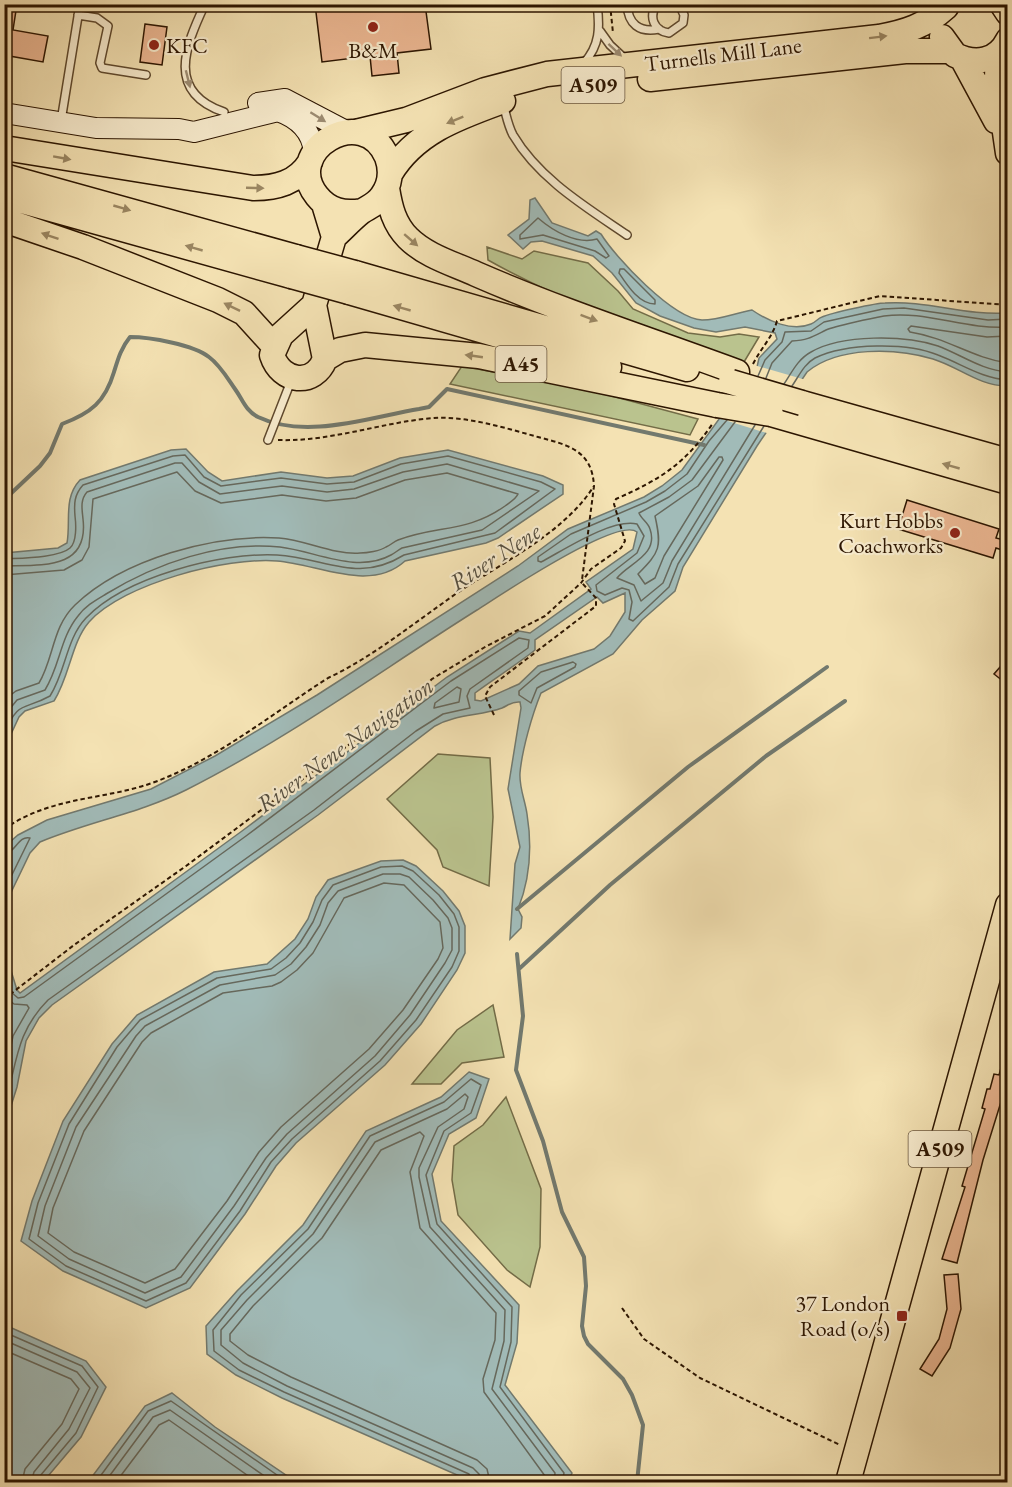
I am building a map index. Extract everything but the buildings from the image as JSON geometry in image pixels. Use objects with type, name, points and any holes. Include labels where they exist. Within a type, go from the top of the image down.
[{"type":"highway","points":[[1002,4],[1008,13]]},
{"type":"highway","points":[[947,6],[940,25],[941,34],[956,55],[1006,145]]},
{"type":"highway","name":"Turnells Mill Lane","points":[[352,132],[406,120],[512,82],[576,71],[899,33],[930,22],[947,6]]},
{"type":"highway","points":[[1004,46],[997,76],[1006,145]]},
{"type":"highway","name":"Turnells Mill Lane","points":[[389,181],[409,147],[436,128],[502,102],[537,92],[873,54],[929,50],[980,62],[1004,46]]},
{"type":"highway","points":[[4,148],[253,188],[269,188],[294,179],[323,142],[335,135],[352,132],[377,143],[389,163],[394,220],[409,239],[435,256],[726,390]]},
{"type":"highway","points":[[312,157],[310,183],[324,204],[334,237]]},
{"type":"highway","name":"A45","points":[[4,176],[294,266],[726,390],[792,408],[920,436],[1008,461]]},
{"type":"highway","points":[[314,305],[281,335],[274,346],[272,355],[275,364],[292,379],[306,379],[316,373],[326,358],[314,305],[334,237],[362,211],[372,206],[389,181]]},
{"type":"highway","name":"A45","points":[[4,196],[294,266]]},
{"type":"highway","points":[[324,204],[342,212],[362,211]]},
{"type":"highway","points":[[4,220],[82,247],[218,300],[244,313],[274,346]]},
{"type":"highway","name":"A45","points":[[326,358],[340,350],[365,345],[479,356],[726,390],[792,408],[1008,482]]},
{"type":"highway","name":"A509","points":[[848,1482],[1008,905]]},
{"type":"main road","points":[[179,129],[194,120],[264,101],[285,99],[352,132]]},
{"type":"main road","points":[[4,113],[96,128],[179,129],[194,132],[279,111],[303,124],[310,134],[312,157]]},
{"type":"lane","points":[[61,122],[80,4]]},
{"type":"lane","points":[[205,4],[188,41],[185,74],[189,89],[206,106],[224,112]]},
{"type":"lane","points":[[576,71],[591,53],[600,31],[597,4]]},
{"type":"lane","points":[[627,4],[628,17],[636,27],[647,32],[659,29]]},
{"type":"lane","points":[[657,4],[652,18],[659,29],[669,33],[680,27],[684,15],[679,4]]},
{"type":"lane","points":[[78,15],[97,18],[108,26],[100,63],[102,68],[146,75]]},
{"type":"lane","points":[[600,31],[617,52],[634,64]]},
{"type":"lane","points":[[502,102],[512,134],[536,165],[577,201],[627,235]]},
{"type":"lane","points":[[268,440],[281,400],[292,379]]},
{"type":"path","points":[[610,4],[613,33]]},
{"type":"path","points":[[773,335],[777,321],[880,296],[1008,305]]},
{"type":"path","points":[[268,440],[314,438],[416,420],[461,420],[497,426],[560,443],[575,450],[588,460],[593,471],[591,515],[581,583]]},
{"type":"path","points":[[4,999],[20,990],[74,945],[298,784],[417,694],[432,679],[485,647],[545,616],[581,583],[591,569],[621,548],[625,541],[614,504],[616,499],[656,481],[692,452],[700,439]]},
{"type":"path","points":[[4,829],[28,815],[66,801],[158,781],[213,754],[319,683],[401,635],[443,603],[515,557],[584,502],[594,486]]},
{"type":"path","points":[[494,715],[485,696],[490,687],[596,606],[596,598],[586,585],[581,583]]},
{"type":"path","points":[[622,1308],[644,1339],[700,1378],[837,1444],[857,1450]]},
{"type":"green space","points":[[487,247],[522,259],[534,251],[588,263],[618,291],[633,309],[688,333],[720,337],[739,334],[759,337],[744,362],[679,341],[613,318],[518,276],[488,260]]},
{"type":"green space","points":[[462,366],[593,391],[698,419],[690,435],[450,384]]},
{"type":"green space","points":[[438,754],[490,758],[493,817],[489,886],[443,867],[437,850],[387,799]]},
{"type":"green space","points":[[493,1005],[504,1057],[462,1063],[441,1084],[412,1084],[457,1030]]},
{"type":"green space","points":[[506,1097],[541,1189],[540,1247],[530,1287],[507,1270],[458,1215],[452,1180],[454,1146],[483,1125]]},
{"type":"water","points":[[535,198],[552,223],[588,236],[596,231],[601,234],[631,271],[661,298],[690,317],[702,320],[752,310],[780,324],[796,327],[804,326],[834,313],[885,303],[1007,313],[1007,386],[978,380],[933,359],[885,351],[835,357],[807,372],[757,446],[683,567],[675,591],[642,620],[613,654],[541,693],[521,764],[520,783],[529,826],[530,850],[525,886],[518,909],[522,917],[521,928],[510,939],[515,864],[520,847],[508,789],[521,708],[520,702],[494,711],[451,719],[435,726],[318,815],[52,1005],[39,1018],[26,1041],[17,1087],[5,1125],[4,948],[17,990],[20,993],[242,831],[447,677],[519,631],[530,633],[591,589],[586,582],[633,549],[637,532],[626,530],[607,535],[558,560],[261,749],[186,790],[151,805],[40,842],[30,853],[5,905],[5,853],[11,841],[47,820],[151,789],[215,756],[317,695],[518,566],[568,529],[644,497],[662,486],[682,470],[757,367],[759,358],[777,339],[775,333],[745,327],[716,332],[694,328],[660,316],[636,303],[612,273],[593,256],[542,241],[531,242],[523,249],[508,235],[529,219],[530,200]],"holes":[[[625,593],[625,612],[610,636],[594,649],[538,666],[519,684],[481,701],[475,700],[475,693],[535,650],[535,640],[597,597],[603,603]]]},
{"type":"water","points":[[186,449],[208,472],[222,481],[281,472],[327,478],[353,476],[400,458],[448,450],[543,476],[563,485],[563,494],[498,538],[486,543],[405,561],[391,570],[376,575],[343,574],[277,561],[231,563],[177,575],[126,595],[105,608],[89,622],[78,640],[64,681],[54,701],[25,711],[19,717],[5,747],[5,553],[58,548],[67,543],[69,502],[80,480],[171,450]]},
{"type":"water","points":[[403,860],[416,866],[443,891],[459,911],[465,926],[465,953],[457,970],[421,1024],[385,1065],[296,1143],[276,1166],[245,1214],[190,1288],[146,1308],[63,1271],[21,1241],[32,1201],[63,1121],[112,1044],[137,1015],[214,972],[267,964],[295,939],[308,919],[316,897],[328,880],[381,861]]},
{"type":"water","points":[[469,1072],[489,1079],[476,1118],[449,1134],[432,1174],[441,1221],[519,1305],[517,1343],[505,1385],[572,1473],[567,1482],[473,1482],[282,1398],[236,1375],[207,1354],[206,1326],[237,1291],[303,1225],[366,1131],[441,1097]]},
{"type":"water","points":[[5,1325],[86,1361],[106,1387],[81,1437],[43,1482],[5,1482]]},
{"type":"water","points":[[172,1393],[215,1427],[289,1477],[303,1482],[88,1482],[145,1406]]},
{"type":"pier","points":[[754,365],[806,380],[770,434],[718,418]]},
{"type":"waterway","points":[[4,500],[40,466],[50,453],[62,424],[89,411],[101,399],[122,349],[130,337],[171,342],[202,353],[220,368],[250,411],[258,417],[277,424],[297,427],[338,425],[429,407],[447,389],[704,445]]},
{"type":"waterway","points":[[517,909],[688,767],[827,667]]},
{"type":"waterway","points":[[520,968],[610,885],[766,756],[845,701]]},
{"type":"waterway","points":[[517,954],[523,1016],[516,1070],[543,1141],[562,1212],[584,1257],[586,1286],[582,1326],[584,1336],[588,1344],[623,1379],[632,1395],[643,1425],[637,1482]]},
{"type":"place","name":"B&M","points":[[373,27]]},
{"type":"place","name":"KFC","points":[[154,45]]},
{"type":"place","name":"Kurt Hobbs Coachworks","points":[[955,533]]},
{"type":"place","name":"37 London Road (o/s)","points":[[902,1316]]},
{"type":"water label","name":"River Nene","points":[[495,557]]},
{"type":"water label","name":"River Nene Navigation","points":[[345,745]]}]
